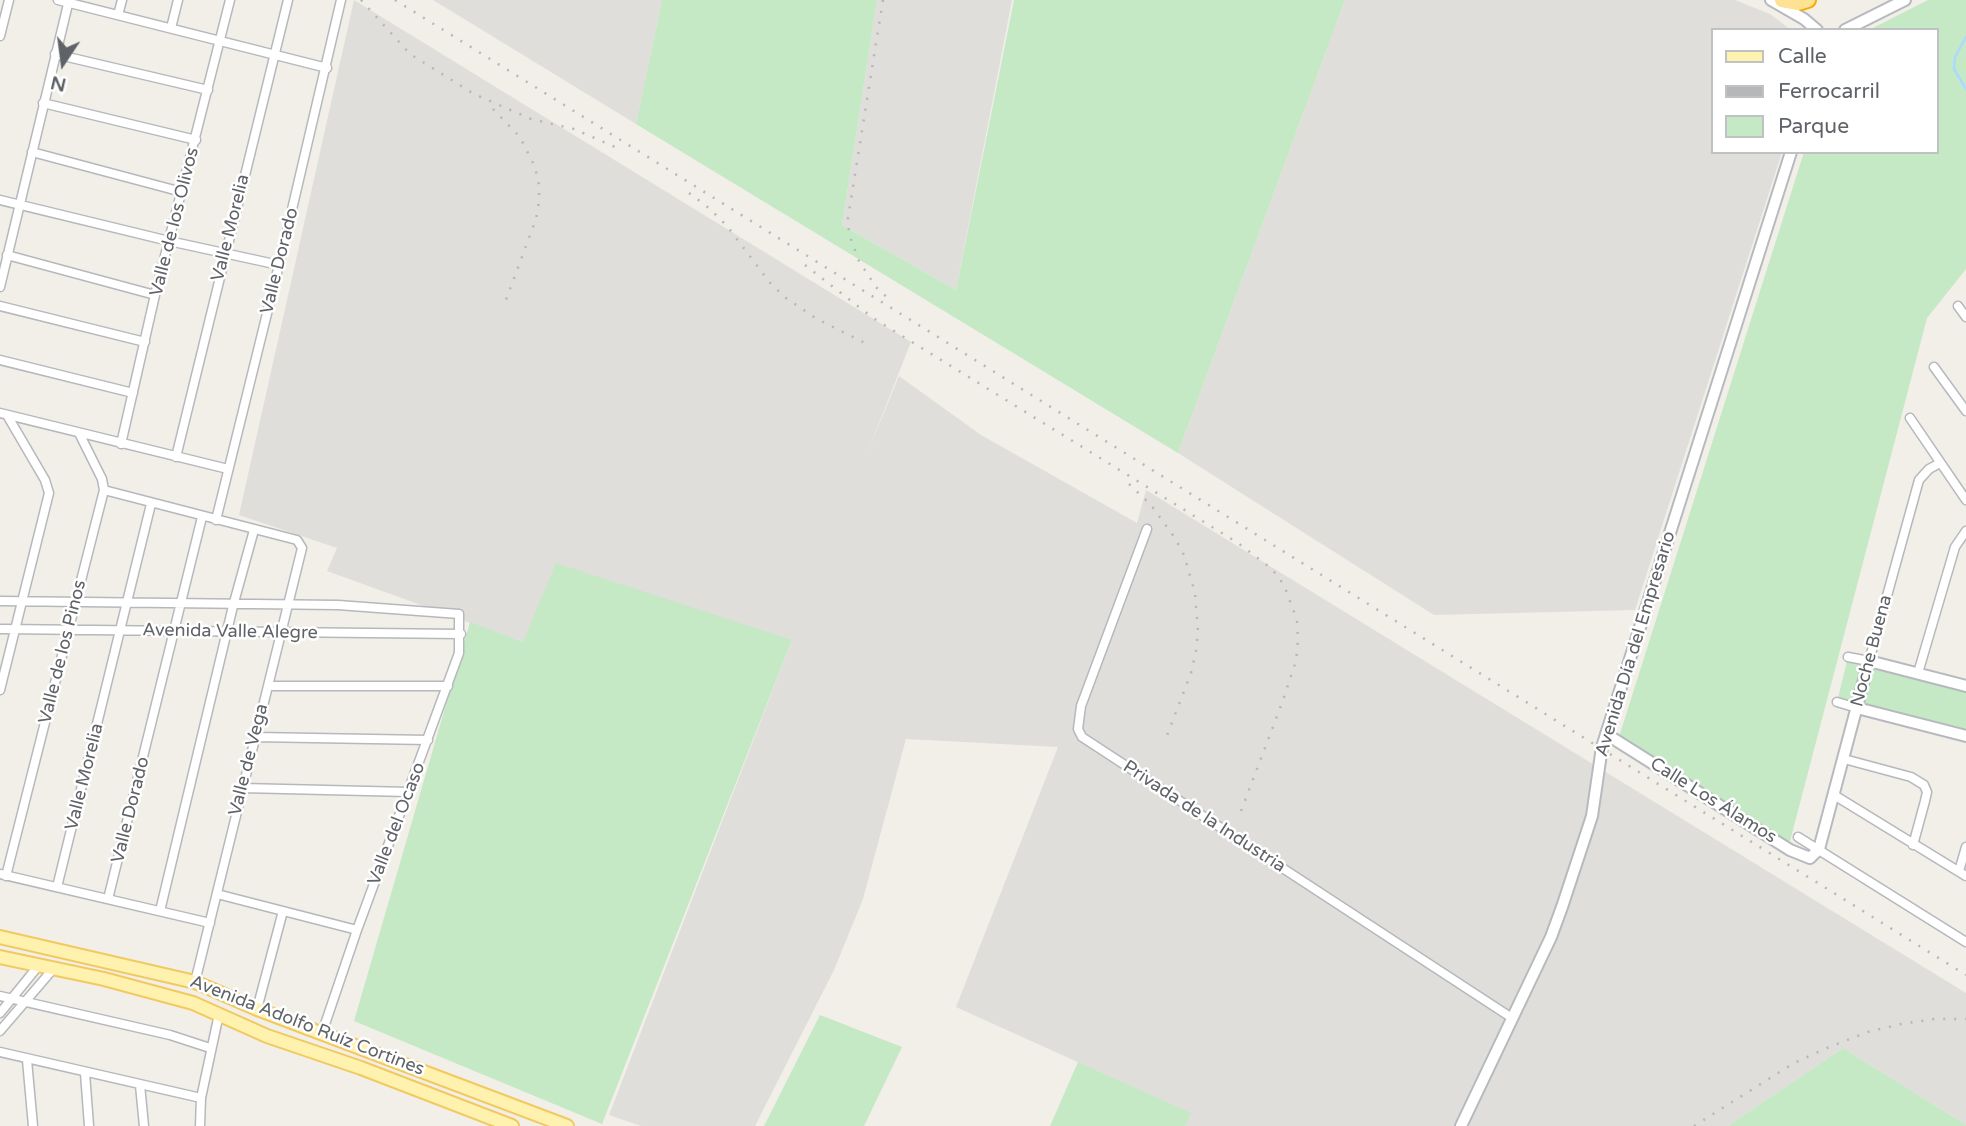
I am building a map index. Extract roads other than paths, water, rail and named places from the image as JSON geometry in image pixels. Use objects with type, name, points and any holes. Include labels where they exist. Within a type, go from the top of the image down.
[{"type":"highway","points":[[1782,0],[1798,3],[1807,0]]},
{"type":"main road","name":"Avenida Adolfo Ruíz Cortines","points":[[0,937],[195,982],[257,1009],[567,1126]]},
{"type":"main road","name":"Avenida Adolfo Ruíz Cortines","points":[[0,957],[156,991],[512,1126]]},
{"type":"street","points":[[0,36],[9,0]]},
{"type":"street","points":[[58,0],[327,68]]},
{"type":"street","points":[[118,15],[122,0]]},
{"type":"street","points":[[171,28],[178,0]]},
{"type":"street","name":"Valle de los Olivos","points":[[121,444],[230,0]]},
{"type":"street","name":"Valle Morelia","points":[[177,457],[288,0]]},
{"type":"street","name":"Valle Dorado","points":[[216,520],[327,68],[341,0]]},
{"type":"street","points":[[1771,0],[1815,28]]},
{"type":"street","points":[[1850,28],[1905,0]]},
{"type":"street","points":[[0,286],[68,1]]},
{"type":"street","points":[[55,54],[208,90]]},
{"type":"street","points":[[43,103],[196,140]]},
{"type":"street","points":[[32,152],[182,192]]},
{"type":"street","name":"Avenida Día del Empresario","points":[[1461,1126],[1551,937],[1586,836],[1592,816],[1602,747],[1790,154]]},
{"type":"street","points":[[0,200],[169,242],[279,265]]},
{"type":"street","points":[[7,255],[156,295]]},
{"type":"street","points":[[0,306],[145,342]]},
{"type":"street","points":[[1958,306],[1966,317]]},
{"type":"street","points":[[0,360],[132,393]]},
{"type":"street","points":[[1934,367],[1966,411]]},
{"type":"street","points":[[3,414],[228,468]]},
{"type":"street","points":[[0,690],[49,493],[44,480],[3,414]]},
{"type":"street","points":[[1910,418],[1966,500]]},
{"type":"street","points":[[79,433],[102,479],[104,491],[254,530],[233,606],[160,911]]},
{"type":"street","name":"Noche Buena","points":[[1819,849],[1919,480],[1929,468],[1940,463]]},
{"type":"street","name":"Valle de los Pinos","points":[[3,875],[104,491]]},
{"type":"street","name":"Valle Morelia","points":[[57,887],[122,631],[151,504]]},
{"type":"street","name":"Valle Dorado","points":[[108,899],[202,517]]},
{"type":"street","name":"Privada de la Industria","points":[[1147,528],[1081,706],[1078,729],[1082,737],[1511,1018]]},
{"type":"street","name":"Valle de Vega","points":[[195,982],[280,633],[303,551],[297,540],[254,530]]},
{"type":"street","points":[[1918,673],[1955,547],[1966,531]]},
{"type":"street","name":"Avenida Valle Alegre","points":[[0,601],[396,608],[459,614]]},
{"type":"street","name":"Valle del Ocaso","points":[[322,1033],[459,653],[459,614]]},
{"type":"street","name":"Avenida Valle Alegre","points":[[0,629],[461,634]]},
{"type":"street","points":[[1848,657],[1966,686]]},
{"type":"street","points":[[268,686],[448,686]]},
{"type":"street","points":[[1838,702],[1966,736]]},
{"type":"street","name":"Calle Los Álamos","points":[[1606,734],[1800,856],[1811,858],[1819,849]]},
{"type":"street","points":[[255,737],[428,740]]},
{"type":"street","points":[[1844,759],[1911,777],[1924,785],[1927,792],[1913,845]]},
{"type":"street","points":[[242,788],[409,792]]},
{"type":"street","points":[[1834,795],[1962,874],[1966,847]]},
{"type":"street","name":"Calle Los Álamos","points":[[1798,837],[1966,942]]},
{"type":"street","points":[[3,875],[210,923]]},
{"type":"street","points":[[217,894],[357,930]]},
{"type":"street","points":[[257,1009],[283,911]]},
{"type":"street","points":[[0,1013],[38,965]]},
{"type":"street","points":[[0,1031],[54,968]]},
{"type":"street","points":[[0,996],[170,1035],[210,1048]]},
{"type":"street","points":[[200,1126],[201,1098],[219,1014]]},
{"type":"street","points":[[0,1052],[201,1098]]},
{"type":"street","points":[[27,1060],[33,1126]]},
{"type":"street","points":[[85,1073],[89,1126]]},
{"type":"street","points":[[140,1085],[144,1126]]},
{"type":"waterway","points":[[1966,37],[1955,57],[1954,69],[1966,89]]},
{"type":"railway","points":[[361,0],[410,54],[474,94],[531,119],[574,129],[615,147]]},
{"type":"railway","points":[[395,0],[1966,975]]},
{"type":"railway","points":[[883,0],[848,218],[849,234],[859,261],[876,287],[891,301]]},
{"type":"railway","points":[[493,109],[520,137],[535,167],[539,185],[536,219],[503,308]]},
{"type":"railway","points":[[689,193],[727,226],[771,284],[786,298],[817,319],[867,344]]},
{"type":"railway","points":[[805,265],[873,318],[1238,543],[1272,569],[1284,585],[1297,620],[1296,661],[1238,819]]},
{"type":"railway","points":[[1129,484],[1151,505],[1175,538],[1184,555],[1195,593],[1198,631],[1196,651],[1191,673],[1166,738]]},
{"type":"railway","points":[[1694,1126],[1794,1063],[1827,1048],[1868,1032],[1901,1024],[1934,1019],[1966,1019]]}]
